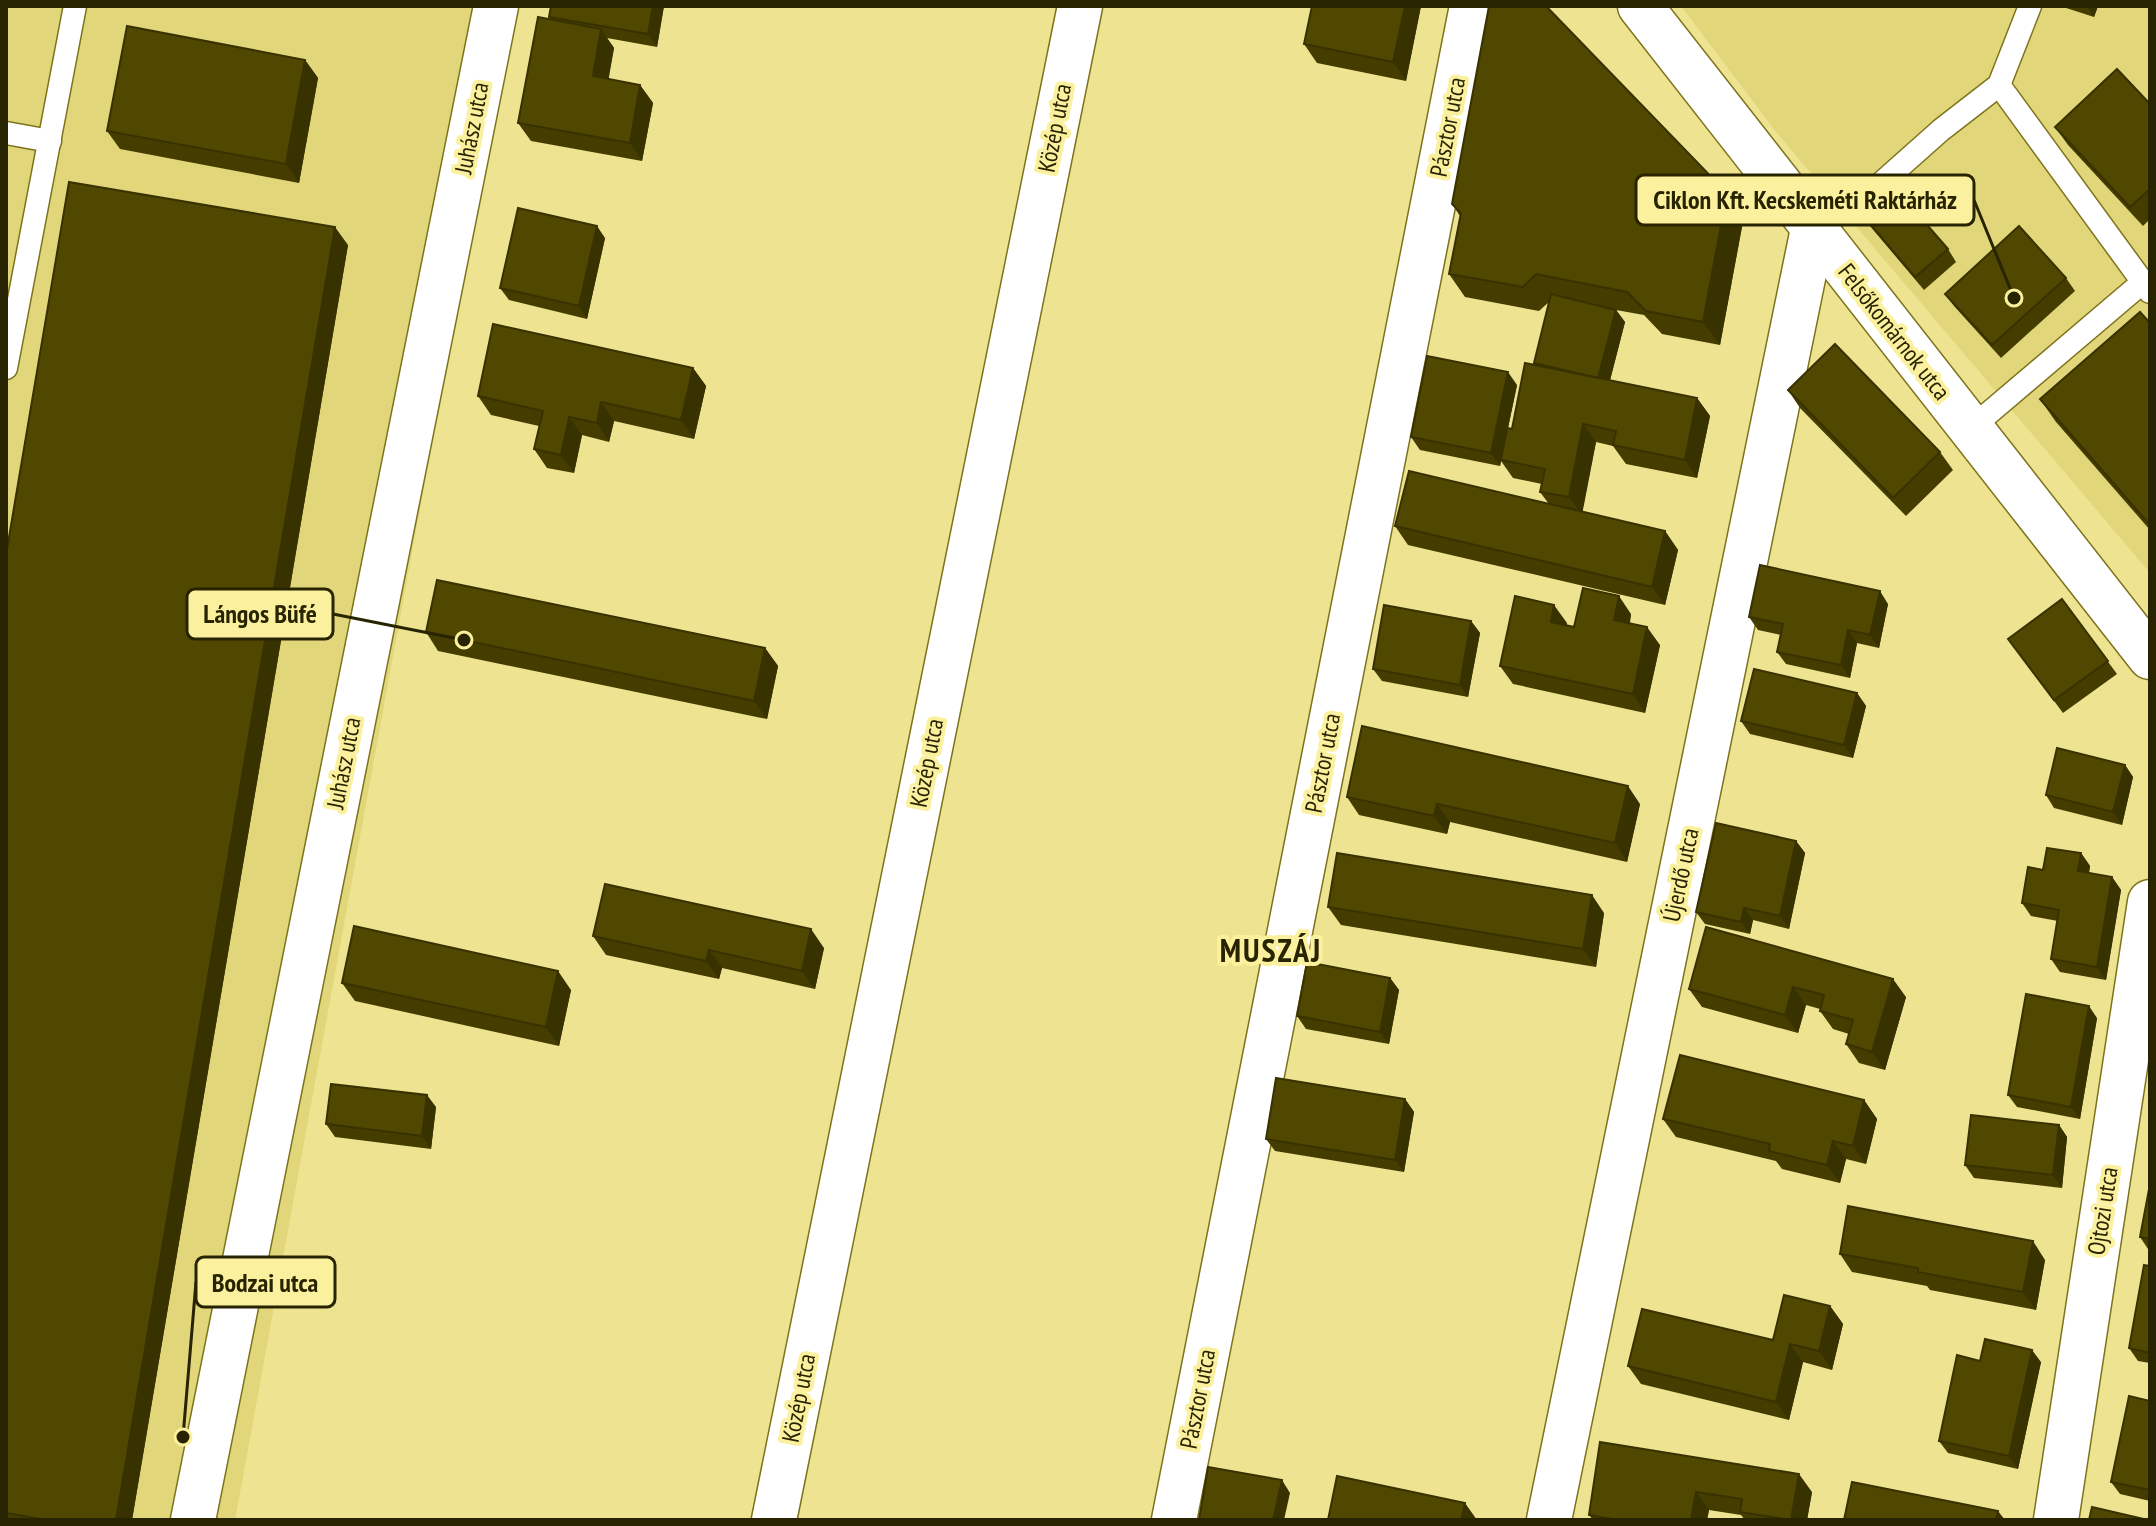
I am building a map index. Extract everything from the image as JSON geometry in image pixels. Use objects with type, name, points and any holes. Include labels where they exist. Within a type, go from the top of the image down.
[{"type":"street","name":"Juhász utca","points":[[193,1520],[496,6]]},
{"type":"street","name":"Közép utca","points":[[774,1520],[1080,6]]},
{"type":"street","name":"Pásztor utca","points":[[1174,1520],[1472,6]]},
{"type":"street","name":"Felsőkomárnok utca","points":[[1640,6],[2150,657]]},
{"type":"street","name":"Újerdő utca","points":[[1549,1520],[1813,229]]},
{"type":"street","name":"Ojtozi utca","points":[[2056,1520],[2150,902]]},
{"type":"lane","points":[[6,368],[75,6]]},
{"type":"lane","points":[[1813,229],[1860,202],[1941,130],[1999,85],[2030,6]]},
{"type":"lane","points":[[1970,429],[2146,287],[1999,85]]},
{"type":"lane","points":[[6,133],[50,141]]},
{"type":"shaded area","points":[[6,6],[512,6],[235,1520],[6,1520]]},
{"type":"shaded area","points":[[1681,6],[2150,6],[2150,573],[1776,132]]},
{"type":"building","points":[[551,6],[653,6],[648,34],[549,17]]},
{"type":"building","points":[[1312,6],[1405,6],[1393,62],[1304,44]]},
{"type":"building","points":[[1489,6],[1546,6],[1727,193],[1703,322],[1646,311],[1627,292],[1536,274],[1523,287],[1449,274],[1461,213],[1452,204]]},
{"type":"building","points":[[538,17],[601,29],[593,76],[640,85],[630,143],[518,123]]},
{"type":"building","points":[[127,26],[305,60],[286,164],[107,131]]},
{"type":"building","points":[[2117,69],[2150,104],[2150,189],[2130,207],[2055,127]]},
{"type":"building","points":[[1887,179],[1948,249],[1915,277],[1855,206]]},
{"type":"building","points":[[69,182],[335,227],[116,1520],[47,1520],[6,1513],[6,555]]},
{"type":"building","points":[[518,208],[597,226],[579,306],[500,288]]},
{"type":"building","points":[[2019,226],[2066,278],[1992,345],[1945,294]]},
{"type":"building","points":[[1551,294],[1616,310],[1598,378],[1534,363]]},
{"type":"building","points":[[2140,312],[2150,323],[2150,525],[2040,399]]},
{"type":"building","points":[[493,324],[693,368],[681,420],[601,402],[597,423],[569,417],[561,455],[534,449],[543,411],[478,396]]},
{"type":"building","points":[[1835,344],[1940,452],[1893,498],[1788,390]]},
{"type":"building","points":[[1427,356],[1508,372],[1491,453],[1411,437]]},
{"type":"building","points":[[1525,363],[1697,398],[1685,460],[1613,445],[1616,431],[1583,424],[1569,497],[1540,492],[1545,469],[1501,460],[1507,428],[1512,429]]},
{"type":"building","points":[[1409,471],[1665,531],[1652,587],[1395,526]]},
{"type":"building","points":[[1760,565],[1880,591],[1870,635],[1848,630],[1841,665],[1777,652],[1783,624],[1749,617]]},
{"type":"building","points":[[437,580],[765,648],[754,701],[426,632]]},
{"type":"building","points":[[1583,588],[1619,596],[1614,620],[1647,627],[1633,694],[1500,666],[1515,596],[1554,605],[1551,622],[1574,627]]},
{"type":"building","points":[[2062,599],[2108,661],[2054,700],[2008,639]]},
{"type":"building","points":[[1384,605],[1471,621],[1460,685],[1373,669]]},
{"type":"building","points":[[1754,669],[1857,693],[1844,745],[1741,721]]},
{"type":"building","points":[[1362,726],[1628,786],[1615,843],[1437,804],[1434,816],[1347,797]]},
{"type":"building","points":[[2057,748],[2125,765],[2113,812],[2046,795]]},
{"type":"building","points":[[1716,823],[1796,841],[1780,916],[1744,908],[1741,922],[1696,912]]},
{"type":"building","points":[[2047,848],[2081,853],[2078,871],[2112,877],[2097,967],[2051,959],[2059,910],[2022,903],[2028,867],[2043,870]]},
{"type":"building","points":[[1337,853],[1592,895],[1583,949],[1328,907]]},
{"type":"building","points":[[605,884],[811,929],[802,971],[709,950],[706,961],[593,936]]},
{"type":"building","points":[[354,926],[558,971],[546,1027],[342,983]]},
{"type":"building","points":[[1706,927],[1893,979],[1872,1052],[1846,1044],[1853,1020],[1820,1011],[1824,995],[1793,987],[1785,1015],[1689,989]]},
{"type":"building","points":[[1307,962],[1390,978],[1380,1032],[1297,1016]]},
{"type":"building","points":[[2026,994],[2089,1006],[2071,1107],[2008,1095]]},
{"type":"building","points":[[1680,1055],[1864,1100],[1853,1146],[1833,1141],[1827,1165],[1769,1151],[1770,1144],[1663,1119]]},
{"type":"building","points":[[1276,1078],[1405,1099],[1395,1160],[1266,1139]]},
{"type":"building","points":[[331,1084],[427,1095],[422,1136],[326,1124]]},
{"type":"building","points":[[1971,1115],[2059,1125],[2053,1175],[1965,1165]]},
{"type":"building","points":[[2150,1184],[2150,1239],[2140,1237]]},
{"type":"building","points":[[1848,1206],[2033,1241],[2023,1292],[1840,1254]]},
{"type":"building","points":[[2144,1265],[2150,1266],[2150,1353],[2129,1348]]},
{"type":"building","points":[[1784,1295],[1830,1306],[1819,1351],[1790,1344],[1776,1402],[1628,1366],[1642,1309],[1773,1340]]},
{"type":"building","points":[[1985,1339],[2032,1350],[2009,1456],[1939,1441],[1957,1355],[1980,1361]]},
{"type":"building","points":[[2129,1396],[2150,1401],[2150,1490],[2111,1482]]},
{"type":"building","points":[[1600,1442],[1799,1474],[1791,1520],[1740,1512],[1742,1499],[1696,1492],[1691,1520],[1618,1520],[1589,1515]]},
{"type":"building","points":[[1208,1467],[1282,1480],[1273,1520],[1199,1520]]},
{"type":"building","points":[[1337,1476],[1465,1503],[1461,1520],[1328,1520]]},
{"type":"building","points":[[1852,1482],[1998,1511],[1996,1520],[1844,1520]]},
{"type":"building","points":[[2092,1507],[2148,1520],[2089,1520]]},
{"type":"place","name":"Ciklon Kft. Kecskeméti Raktárház","points":[[2014,298]]},
{"type":"place","name":"Lángos Büfé","points":[[464,640]]},
{"type":"place","name":"Bodzai utca","points":[[183,1437]]},
{"type":"district","name":"MUSZÁJ","points":[[1271,951]]}]
